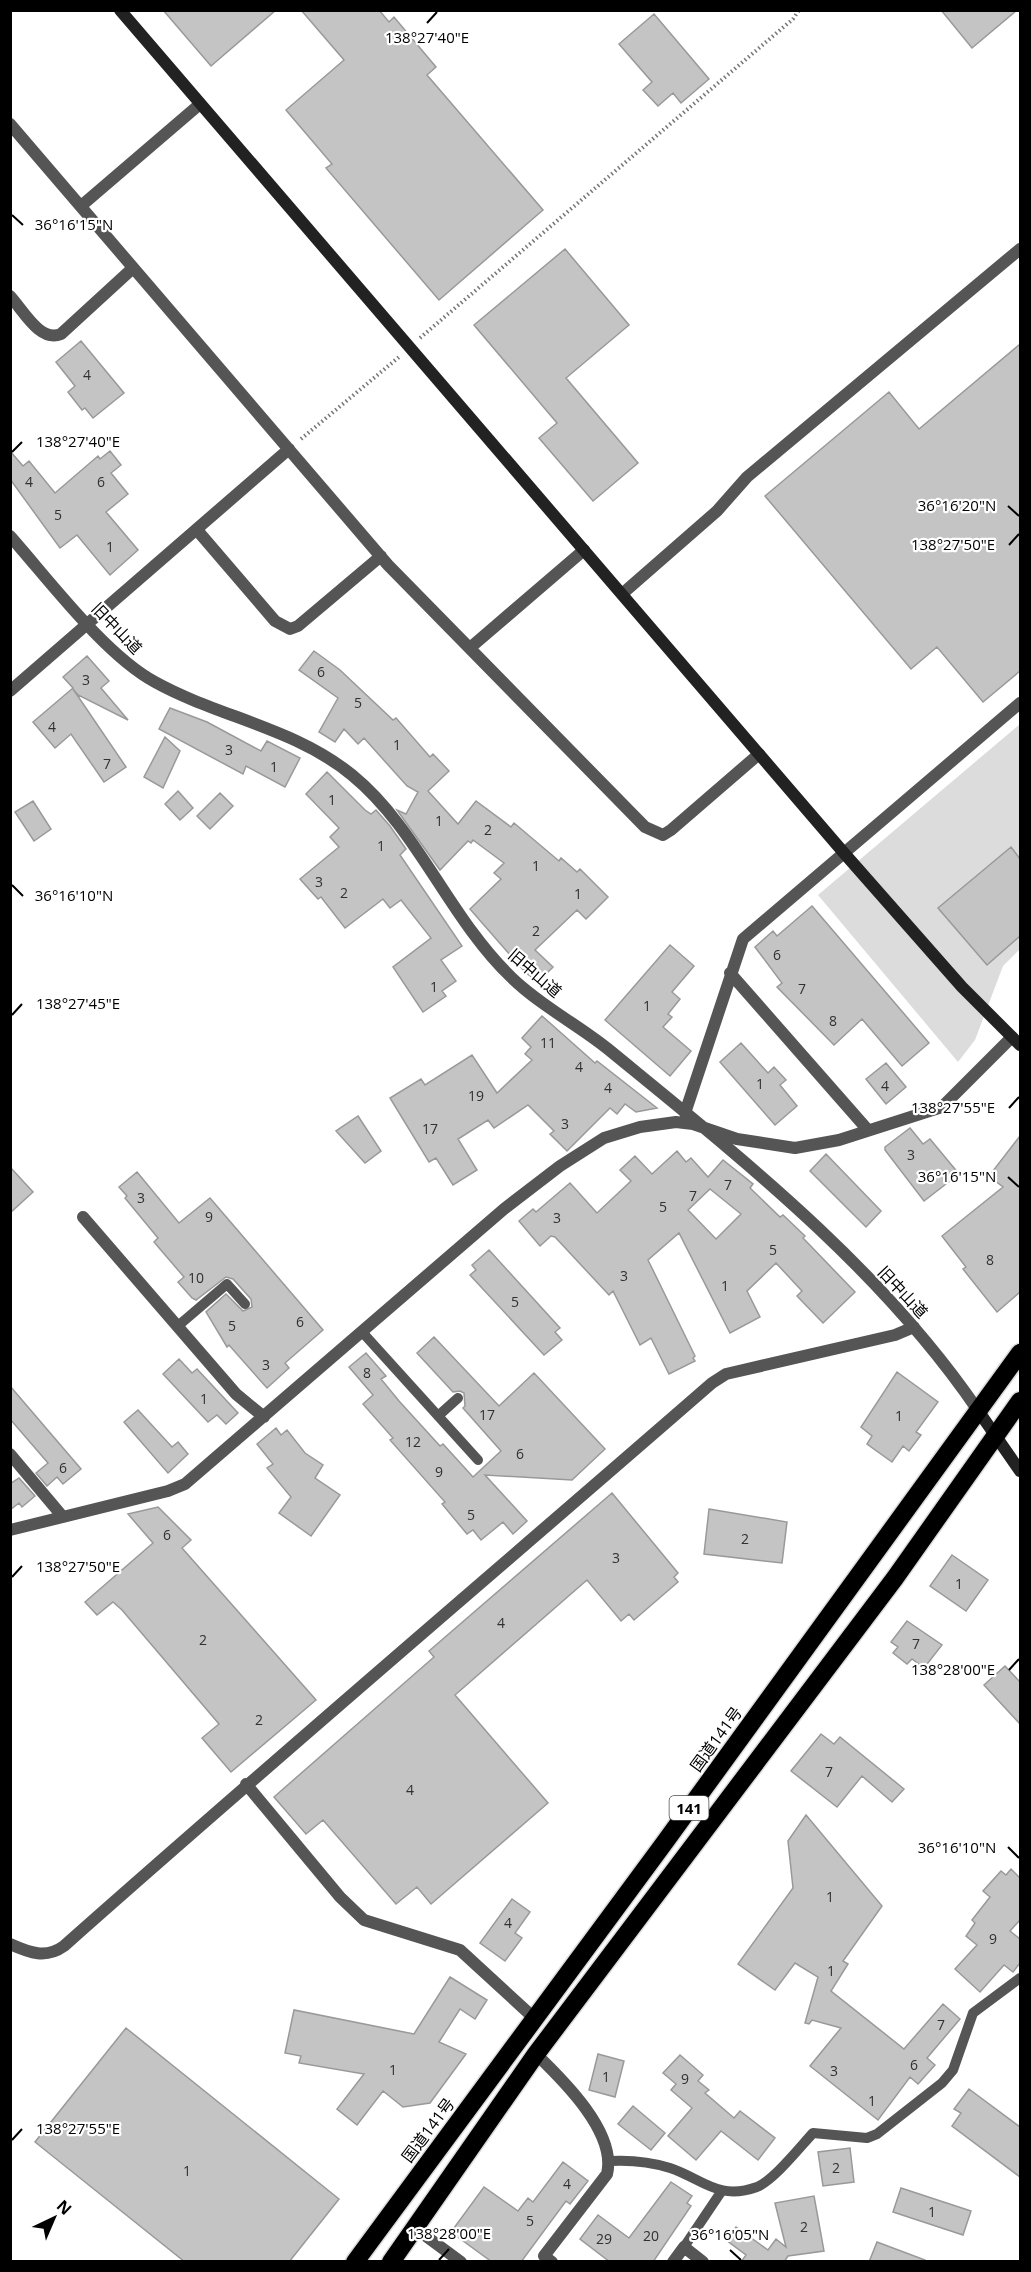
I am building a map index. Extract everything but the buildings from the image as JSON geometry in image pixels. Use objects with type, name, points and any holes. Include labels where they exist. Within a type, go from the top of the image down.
[{"type":"highway","name":"国道141号","points":[[355,2262],[665,1842],[1020,1353]]},
{"type":"highway","name":"141","points":[[391,2262],[536,2054],[895,1578],[1020,1401]]},
{"type":"street","points":[[10,1530],[168,1491],[185,1484],[363,1333],[504,1209],[581,1151],[604,1138],[640,1127],[676,1122],[699,1126],[737,1138],[795,1148],[839,1140],[867,1129],[942,1107],[1016,1041],[962,987],[844,853],[408,349],[120,10]]},
{"type":"street","points":[[81,206],[200,104]]},
{"type":"street","points":[[10,124],[381,556],[645,827],[663,835],[671,830],[759,754]]},
{"type":"street","points":[[622,594],[717,511],[747,477],[1020,249]]},
{"type":"street","points":[[10,296],[46,336],[53,337],[61,334],[133,268]]},
{"type":"street","points":[[10,691],[289,449]]},
{"type":"street","points":[[197,530],[275,621],[290,629],[298,626],[381,556]]},
{"type":"street","name":"旧中山道","points":[[10,536],[124,661],[148,678],[188,698],[291,738],[351,774],[388,811],[451,905],[489,954],[514,980],[597,1040],[782,1192],[914,1327],[978,1409],[1020,1471]]},
{"type":"street","points":[[471,647],[584,550]]},
{"type":"street","points":[[685,1113],[738,949],[748,934],[1020,703]]},
{"type":"street","points":[[730,973],[867,1129]]},
{"type":"street","points":[[82,1217],[179,1325],[237,1394],[264,1417]]},
{"type":"street","points":[[10,1944],[36,1953],[54,1953],[246,1784],[453,1609],[712,1383],[726,1374],[895,1335],[914,1327]]},
{"type":"street","points":[[10,1454],[63,1517]]},
{"type":"street","points":[[246,1784],[340,1897],[364,1920],[460,1950],[534,2018]]},
{"type":"street","points":[[536,2054],[588,2112],[601,2134],[610,2161],[607,2174],[544,2256],[552,2262]]},
{"type":"street","points":[[415,2228],[461,2262]]},
{"type":"street","points":[[673,2262],[684,2247],[703,2262]]},
{"type":"lane","points":[[179,1325],[227,1284],[245,1304]]},
{"type":"lane","points":[[363,1333],[478,1460]]},
{"type":"lane","points":[[438,1416],[458,1398]]},
{"type":"lane","points":[[610,2161],[626,2160],[669,2168],[721,2192],[757,2187],[768,2179],[813,2133],[867,2138],[877,2134],[942,2083],[953,2070],[973,2013],[1020,1978]]},
{"type":"lane","points":[[684,2247],[721,2192]]},
{"type":"path","points":[[289,449],[793,19],[799,10]]},
{"type":"shaded area","points":[[1020,724],[1020,949],[1003,966],[975,1040],[958,1062],[818,895]]}]
